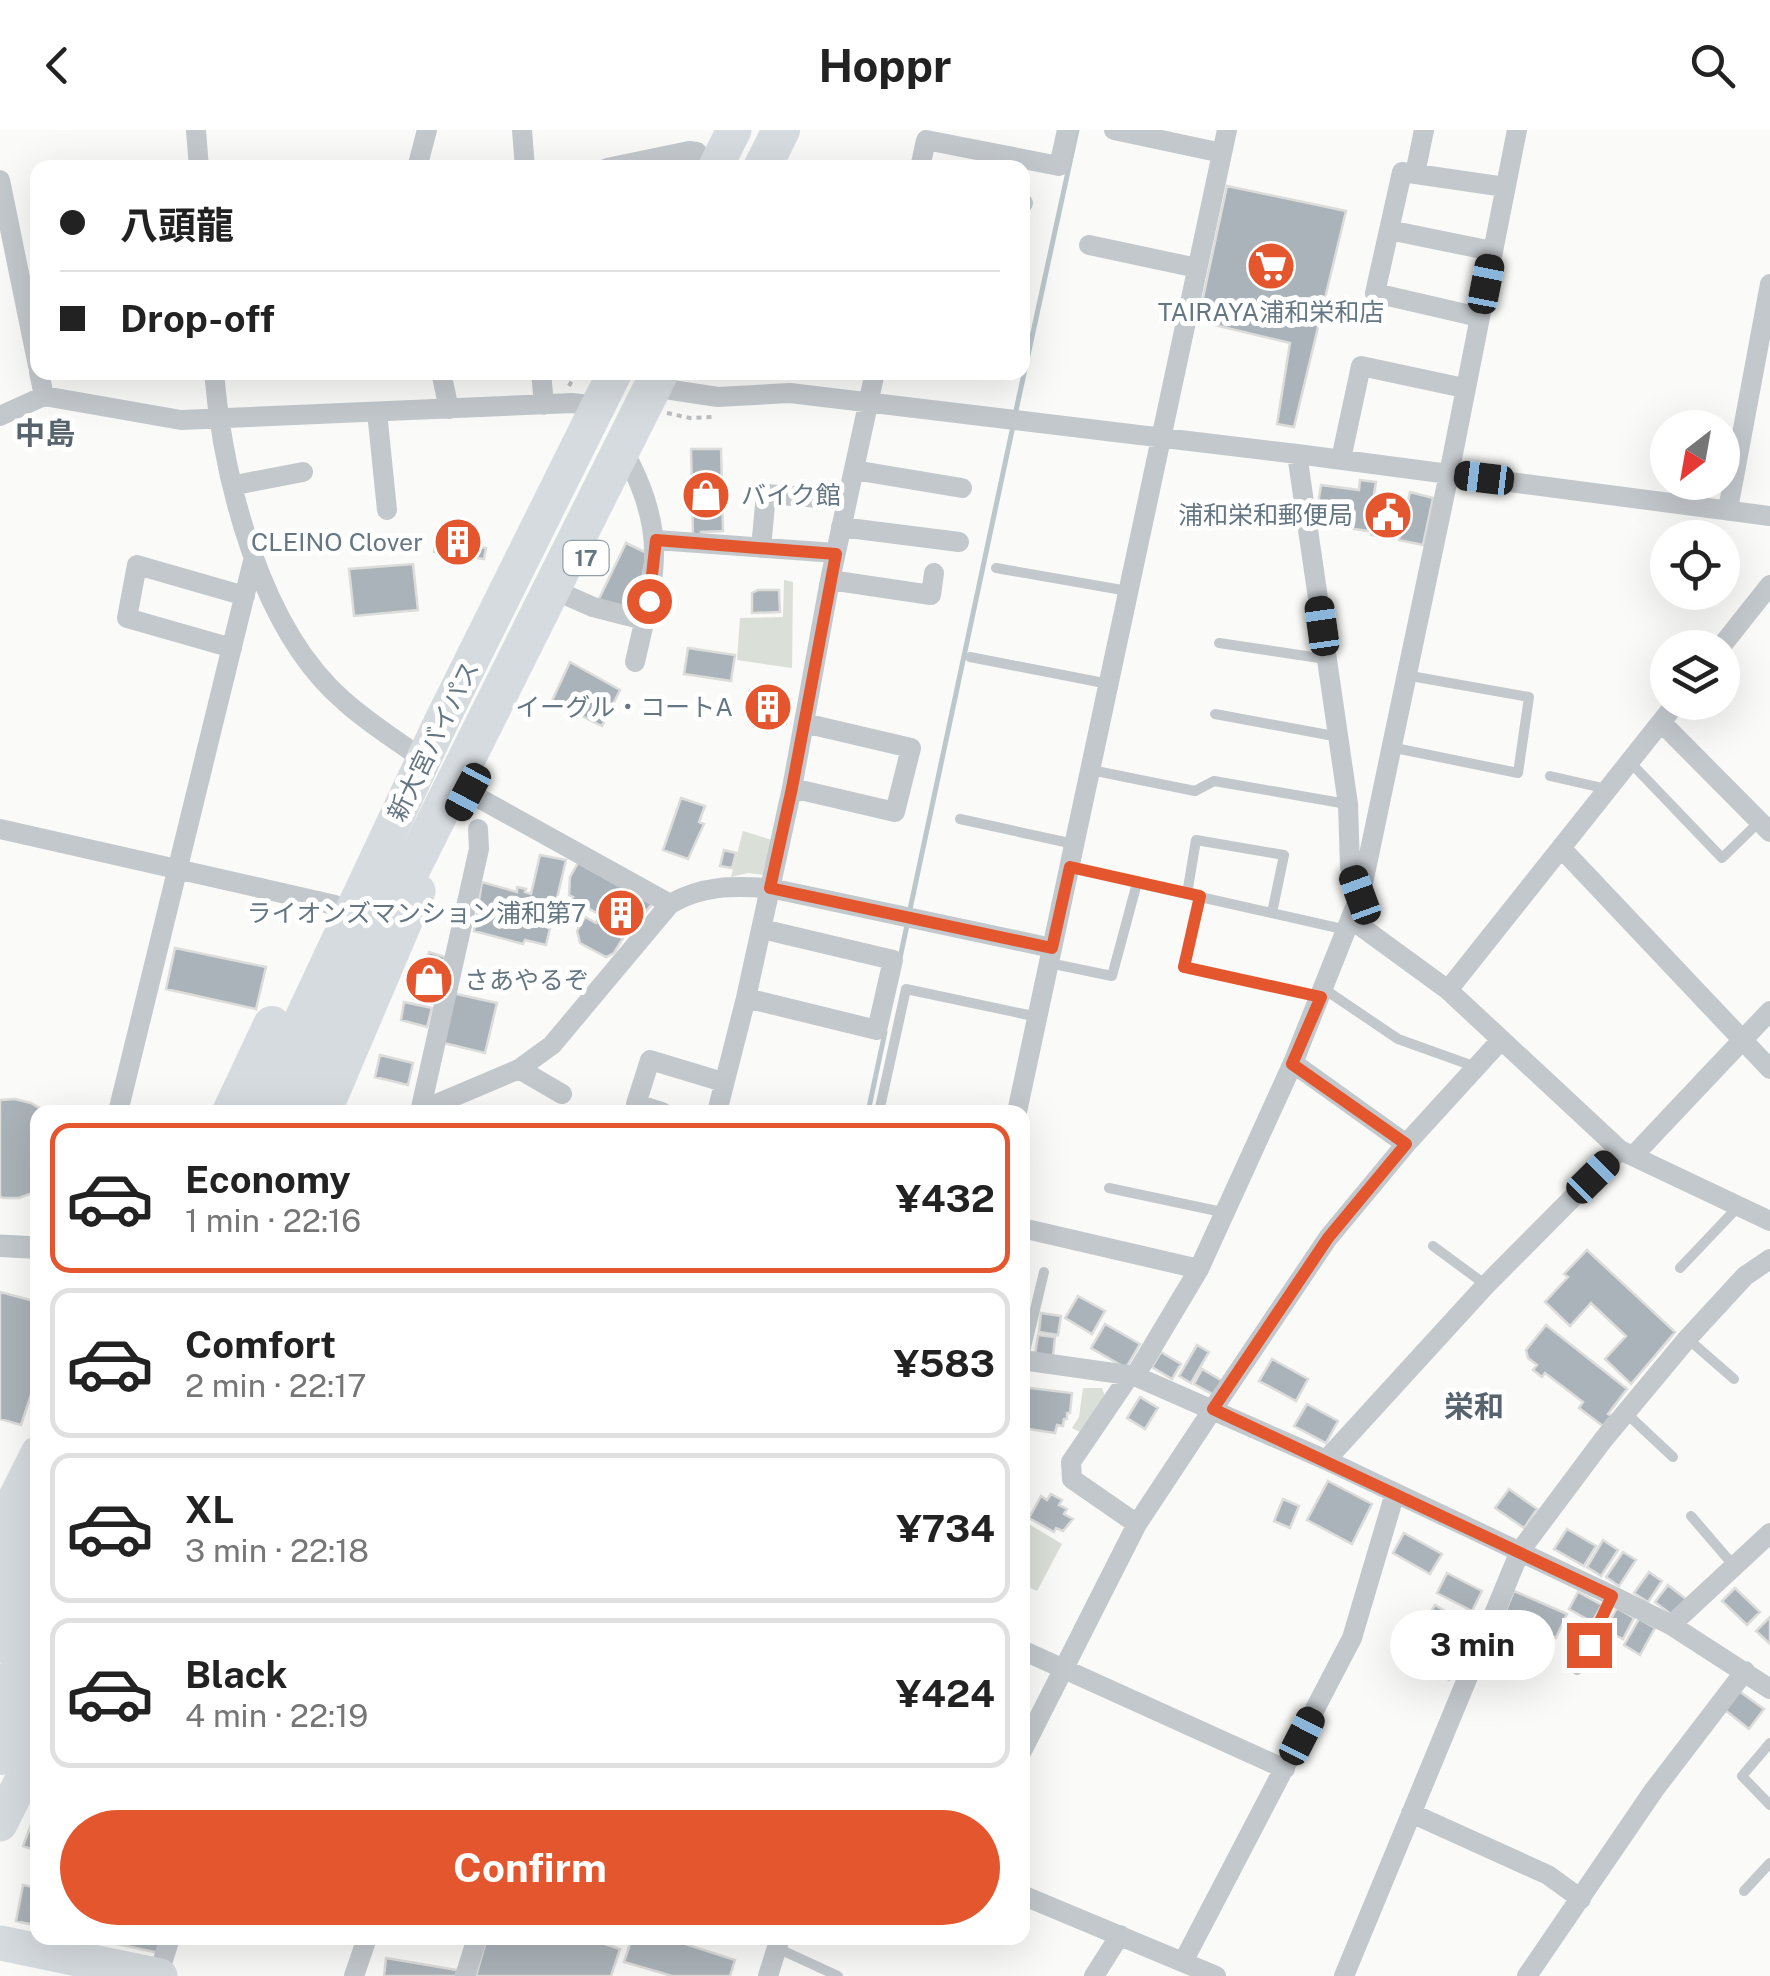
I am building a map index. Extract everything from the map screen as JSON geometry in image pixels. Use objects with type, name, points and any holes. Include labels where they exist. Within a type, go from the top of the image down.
[{"type":"highway","points":[[706,160],[734,130]]},
{"type":"highway","points":[[738,160],[752,130]]},
{"type":"highway","points":[[766,160],[781,130]]},
{"type":"highway","points":[[779,160],[794,130]]},
{"type":"highway","name":"新大宮バイパス","points":[[264,1105],[442,720],[611,380]]},
{"type":"highway","points":[[265,1105],[628,380]]},
{"type":"highway","points":[[294,1105],[665,380]]},
{"type":"highway","name":"17","points":[[303,1105],[568,596],[665,380]]},
{"type":"highway","name":"17","points":[[221,1105],[272,1026],[335,904],[442,720]]},
{"type":"highway","name":"17","points":[[327,1105],[424,877]]},
{"type":"highway","points":[[234,1105],[272,1026]]},
{"type":"highway","points":[[0,1528],[30,1469]]},
{"type":"highway","points":[[0,1590],[30,1529]]},
{"type":"highway","points":[[0,1644],[30,1584]]},
{"type":"highway","points":[[0,1654],[30,1593]]},
{"type":"highway","points":[[0,1692],[30,1632]]},
{"type":"highway","points":[[0,1707],[30,1647]]},
{"type":"highway","points":[[0,1756],[30,1699]]},
{"type":"highway","points":[[0,1824],[30,1764]]},
{"type":"highway","points":[[0,1943],[158,1976]]},
{"type":"street","points":[[196,130],[198,160]]},
{"type":"street","points":[[420,160],[427,130]]},
{"type":"street","points":[[522,130],[524,160]]},
{"type":"street","points":[[1030,160],[1060,166],[1067,130]]},
{"type":"street","points":[[1114,130],[1222,153]]},
{"type":"street","points":[[1019,1105],[1227,130]]},
{"type":"street","points":[[1414,174],[1424,130]]},
{"type":"street","points":[[1137,1524],[1072,1479],[1071,1462],[1199,1269],[1350,925],[1360,895],[1449,474],[1517,130]]},
{"type":"street","points":[[922,160],[926,140],[1029,160]]},
{"type":"street","points":[[646,160],[690,151],[706,160]]},
{"type":"street","points":[[1479,318],[1375,293],[1402,172],[1506,187]]},
{"type":"street","points":[[0,180],[30,329]]},
{"type":"street","points":[[1390,230],[1492,251]]},
{"type":"street","points":[[1090,246],[1198,268]]},
{"type":"street","points":[[1728,509],[1770,287]]},
{"type":"street","points":[[1341,459],[1361,366],[1464,388]]},
{"type":"street","points":[[40,380],[44,396]]},
{"type":"street","points":[[215,380],[218,419],[253,560],[290,638],[342,700],[418,756]]},
{"type":"street","points":[[443,380],[450,409]]},
{"type":"street","points":[[542,380],[544,404]]},
{"type":"street","points":[[669,380],[692,395],[790,393],[1341,459],[1770,516]]},
{"type":"street","points":[[718,1105],[762,929],[873,380]]},
{"type":"street","points":[[0,417],[44,396],[182,420],[544,404],[598,406]]},
{"type":"street","points":[[377,412],[387,510]]},
{"type":"street","points":[[1297,454],[1348,804],[1350,867],[1360,895]]},
{"type":"street","points":[[630,462],[648,504],[656,540],[635,662]]},
{"type":"street","points":[[854,470],[962,488]]},
{"type":"street","points":[[234,485],[303,472]]},
{"type":"street","points":[[761,548],[766,494],[847,500]]},
{"type":"street","points":[[842,528],[959,542]]},
{"type":"street","points":[[656,540],[836,554]]},
{"type":"street","points":[[120,1105],[253,560]]},
{"type":"street","points":[[232,648],[127,618],[137,565],[245,596]]},
{"type":"street","points":[[830,580],[931,595],[934,573]]},
{"type":"street","points":[[1734,630],[1770,585]]},
{"type":"street","points":[[568,596],[593,608],[644,620]]},
{"type":"street","points":[[1448,990],[1662,722],[1765,827]]},
{"type":"street","points":[[792,788],[895,812],[911,748],[804,723]]},
{"type":"street","points":[[468,792],[670,904]]},
{"type":"street","points":[[0,829],[335,904]]},
{"type":"street","points":[[422,1105],[479,849],[478,829]]},
{"type":"street","points":[[1562,849],[1770,1069]]},
{"type":"street","points":[[436,1105],[519,1069],[552,1044],[670,904],[689,893],[726,885],[770,888],[1051,956]]},
{"type":"street","points":[[1350,925],[1448,990],[1627,1153],[1770,1221]]},
{"type":"street","points":[[746,998],[877,1030],[893,960],[762,929]]},
{"type":"street","points":[[1326,1460],[1486,1285],[1627,1153],[1770,1010]]},
{"type":"street","points":[[1030,1735],[1137,1524],[1328,1238],[1406,1144],[1501,1040]]},
{"type":"street","points":[[639,1105],[636,1104],[650,1060],[723,1082]]},
{"type":"street","points":[[1292,1064],[1406,1144]]},
{"type":"street","points":[[519,1069],[562,1094]]},
{"type":"street","points":[[1030,1230],[1199,1269]]},
{"type":"street","points":[[0,1247],[30,1249]]},
{"type":"street","points":[[1344,1976],[1520,1551],[1625,1412],[1687,1339],[1745,1276],[1770,1259]]},
{"type":"street","points":[[1030,1361],[1132,1375],[1213,1409],[1671,1625],[1770,1689]]},
{"type":"street","points":[[1184,1962],[1352,1638],[1395,1493]]},
{"type":"street","points":[[1671,1625],[1770,1532]]},
{"type":"street","points":[[1030,1654],[1285,1769]]},
{"type":"street","points":[[1527,1976],[1654,1790],[1745,1671]]},
{"type":"street","points":[[1411,1814],[1548,1875],[1581,1899]]},
{"type":"street","points":[[1030,1898],[1216,1976]]},
{"type":"street","points":[[1094,1976],[1120,1936]]},
{"type":"street","points":[[158,1976],[168,1945]]},
{"type":"street","points":[[354,1976],[365,1945]]},
{"type":"street","points":[[465,1976],[475,1945]]},
{"type":"street","points":[[768,1976],[777,1945]]},
{"type":"lane","points":[[996,568],[1128,591]]},
{"type":"lane","points":[[1218,643],[1328,660]]},
{"type":"lane","points":[[970,657],[1108,684]]},
{"type":"lane","points":[[1390,747],[1518,773],[1529,698],[1404,675]]},
{"type":"lane","points":[[1215,714],[1338,737]]},
{"type":"lane","points":[[1630,762],[1722,858],[1765,827]]},
{"type":"lane","points":[[1090,770],[1195,792],[1214,781],[1348,804]]},
{"type":"lane","points":[[1550,776],[1608,789]]},
{"type":"lane","points":[[960,820],[1074,844]]},
{"type":"lane","points":[[1187,894],[1196,840],[1284,855],[1272,913]]},
{"type":"lane","points":[[1070,867],[1272,913],[1350,925]]},
{"type":"lane","points":[[1051,956],[1112,976],[1137,882]]},
{"type":"lane","points":[[1200,896],[1184,967],[1322,993],[1398,1039],[1477,1067]]},
{"type":"lane","points":[[881,1105],[906,989],[1038,1017]]},
{"type":"lane","points":[[1109,1188],[1222,1212]]},
{"type":"lane","points":[[1680,1268],[1739,1206]]},
{"type":"lane","points":[[1433,1246],[1486,1285]]},
{"type":"lane","points":[[1030,1328],[1044,1272]]},
{"type":"lane","points":[[1687,1339],[1734,1378]]},
{"type":"lane","points":[[1625,1412],[1672,1457]]},
{"type":"lane","points":[[1691,1516],[1734,1566]]},
{"type":"lane","points":[[1578,1670],[1612,1596]]},
{"type":"lane","points":[[1770,1743],[1742,1776],[1770,1805]]},
{"type":"lane","points":[[1744,1891],[1770,1863]]},
{"type":"lane","points":[[782,1945],[838,1976]]},
{"type":"path","points":[[568,388],[572,380]]},
{"type":"shaded area","points":[[784,580],[793,582],[792,668],[737,660],[740,618],[783,617]]},
{"type":"shaded area","points":[[743,831],[772,840],[764,875],[731,877]]},
{"type":"shaded area","points":[[1083,1388],[1102,1388],[1105,1396],[1080,1432],[1072,1428],[1079,1417]]},
{"type":"shaded area","points":[[1030,1525],[1062,1544],[1037,1591],[1030,1588]]},
{"type":"building","name":"TAIRAYA浦和栄和店","points":[[1227,186],[1346,211],[1294,427],[1277,424],[1290,343],[1198,321]]},
{"type":"building","points":[[691,449],[721,449],[723,531],[701,532],[700,537],[693,537]]},
{"type":"building","points":[[1360,480],[1376,482],[1368,531],[1315,523],[1321,485],[1359,490]]},
{"type":"building","points":[[1410,492],[1433,498],[1423,545],[1399,540]]},
{"type":"building","points":[[1377,496],[1401,500],[1395,538],[1371,535]]},
{"type":"building","name":"CLEINO Clover","points":[[455,532],[481,536],[479,547],[486,548],[484,559],[434,552],[437,534],[454,536]]},
{"type":"building","points":[[626,543],[647,553],[636,612],[598,601]]},
{"type":"building","points":[[413,564],[418,610],[354,616],[349,569]]},
{"type":"building","points":[[779,590],[780,612],[752,613],[752,593]]},
{"type":"building","points":[[688,648],[735,655],[731,681],[684,674]]},
{"type":"building","points":[[570,662],[620,690],[602,726],[552,701]]},
{"type":"building","name":"イーグル・コートA","points":[[750,690],[791,699],[786,724],[745,714]]},
{"type":"building","points":[[681,798],[705,806],[699,822],[704,824],[688,859],[663,850]]},
{"type":"building","points":[[724,850],[736,853],[732,868],[720,866]]},
{"type":"building","points":[[540,855],[566,860],[546,945],[525,940],[523,944],[474,931],[482,882],[517,892],[517,887],[526,889],[531,894]]},
{"type":"building","name":"ライオンズマンション浦和第7","points":[[578,863],[652,904],[629,932],[622,928],[618,936],[623,938],[614,953],[606,957],[580,943],[577,931],[585,917],[596,923],[600,915],[579,903],[575,910],[566,904],[573,897],[569,895],[570,877]]},
{"type":"building","points":[[175,948],[266,967],[256,1009],[166,989]]},
{"type":"building","points":[[429,952],[445,957],[433,1004],[414,999]]},
{"type":"building","points":[[452,993],[497,1003],[485,1053],[440,1042]]},
{"type":"building","points":[[404,1002],[432,1008],[427,1027],[401,1020]]},
{"type":"building","points":[[380,1055],[413,1063],[408,1085],[375,1077]]},
{"type":"building","points":[[15,1099],[34,1105],[30,1105],[30,1194],[19,1198],[0,1197],[0,1100]]},
{"type":"building","points":[[1587,1250],[1675,1332],[1631,1384],[1605,1359],[1626,1336],[1591,1303],[1570,1326],[1545,1302]]},
{"type":"building","points":[[0,1292],[30,1300],[30,1398],[21,1425],[0,1419]]},
{"type":"building","points":[[1078,1296],[1105,1311],[1092,1334],[1065,1318]]},
{"type":"building","points":[[1041,1313],[1061,1316],[1058,1335],[1039,1332]]},
{"type":"building","points":[[1105,1324],[1140,1344],[1126,1368],[1091,1348]]},
{"type":"building","points":[[1546,1325],[1627,1389],[1603,1426],[1579,1408],[1583,1402],[1545,1373],[1542,1377],[1533,1370],[1537,1365],[1528,1358],[1526,1350]]},
{"type":"building","points":[[1038,1335],[1055,1337],[1053,1356],[1035,1354]]},
{"type":"building","points":[[1197,1345],[1209,1352],[1191,1383],[1179,1376]]},
{"type":"building","points":[[1161,1352],[1181,1364],[1172,1379],[1152,1367]]},
{"type":"building","points":[[1272,1359],[1308,1379],[1296,1401],[1259,1381]]},
{"type":"building","points":[[1202,1369],[1224,1382],[1216,1396],[1194,1384]]},
{"type":"building","points":[[1030,1388],[1072,1393],[1070,1413],[1063,1426],[1057,1425],[1055,1433],[1030,1429]]},
{"type":"building","points":[[1140,1397],[1158,1408],[1145,1429],[1127,1418]]},
{"type":"building","points":[[1307,1404],[1338,1421],[1326,1443],[1294,1426]]},
{"type":"building","points":[[1328,1481],[1372,1504],[1352,1544],[1307,1520]]},
{"type":"building","points":[[1509,1489],[1537,1509],[1524,1528],[1495,1508]]},
{"type":"building","points":[[1051,1494],[1062,1500],[1059,1505],[1067,1509],[1064,1514],[1073,1519],[1063,1531],[1056,1528],[1054,1532],[1030,1519],[1041,1496],[1047,1500]]},
{"type":"building","points":[[1283,1499],[1299,1506],[1290,1528],[1274,1521]]},
{"type":"building","points":[[1567,1529],[1596,1546],[1584,1566],[1554,1549]]},
{"type":"building","points":[[1404,1533],[1442,1554],[1430,1574],[1393,1553]]},
{"type":"building","points":[[1603,1540],[1618,1550],[1601,1576],[1587,1567]]},
{"type":"building","points":[[1623,1552],[1636,1560],[1619,1586],[1606,1577]]},
{"type":"building","points":[[1649,1572],[1662,1581],[1648,1602],[1634,1593]]},
{"type":"building","points":[[1447,1573],[1482,1591],[1472,1611],[1437,1593]]},
{"type":"building","points":[[1668,1585],[1686,1599],[1673,1616],[1655,1602]]},
{"type":"building","points":[[1735,1588],[1760,1612],[1747,1625],[1722,1601]]},
{"type":"building","points":[[1514,1591],[1567,1614],[1556,1638],[1504,1615]]},
{"type":"building","points":[[1578,1592],[1602,1605],[1592,1622],[1569,1609]]},
{"type":"building","points":[[1435,1605],[1476,1629],[1465,1648],[1423,1624]]},
{"type":"building","points":[[1617,1608],[1634,1618],[1623,1639],[1605,1630]]},
{"type":"building","points":[[1770,1617],[1770,1644],[1756,1631]]},
{"type":"building","points":[[1639,1619],[1655,1628],[1640,1655],[1624,1645]]},
{"type":"building","points":[[1423,1632],[1463,1661],[1449,1680],[1410,1650]]},
{"type":"building","points":[[1739,1691],[1764,1709],[1749,1729],[1725,1710]]},
{"type":"building","points":[[30,1827],[30,1849],[23,1846]]},
{"type":"building","points":[[23,1885],[30,1886],[30,1924],[16,1921]]},
{"type":"building","points":[[122,1945],[161,1945],[159,1953]]},
{"type":"building","points":[[485,1945],[608,1945],[620,1949],[611,1976],[476,1976]]},
{"type":"building","points":[[630,1945],[689,1945],[735,1960],[730,1976],[672,1976],[624,1962]]},
{"type":"building","points":[[386,1958],[457,1970],[456,1976],[384,1976]]},
{"type":"waterway","points":[[1030,346],[1077,130]]},
{"type":"waterway","points":[[1015,415],[1023,380]]},
{"type":"waterway","points":[[909,914],[1013,426]]},
{"type":"waterway","points":[[900,958],[907,925]]},
{"type":"waterway","points":[[869,1105],[885,1032]]},
{"type":"waterway","points":[[0,1237],[30,1239]]},
{"type":"place","name":"TAIRAYA浦和栄和店","points":[[1271,266]]},
{"type":"place","name":"バイク館","points":[[706,495]]},
{"type":"place","name":"浦和栄和郵便局","points":[[1388,515]]},
{"type":"place","name":"CLEINO Clover","points":[[458,542]]},
{"type":"place","name":"イーグル・コートA","points":[[768,707]]},
{"type":"place","name":"ライオンズマンション浦和第7","points":[[621,913]]},
{"type":"place","name":"さあやるぞ","points":[[429,980]]},
{"type":"district","name":"中島","points":[[45,433]]},
{"type":"district","name":"栄和","points":[[1474,1406]]},
{"type":"route","points":[[649,601],[656,540],[836,554],[770,888],[1052,948],[1070,867],[1200,896],[1184,967],[1321,997],[1292,1064],[1406,1144],[1328,1238],[1213,1409],[1612,1596],[1589,1645]]}]
